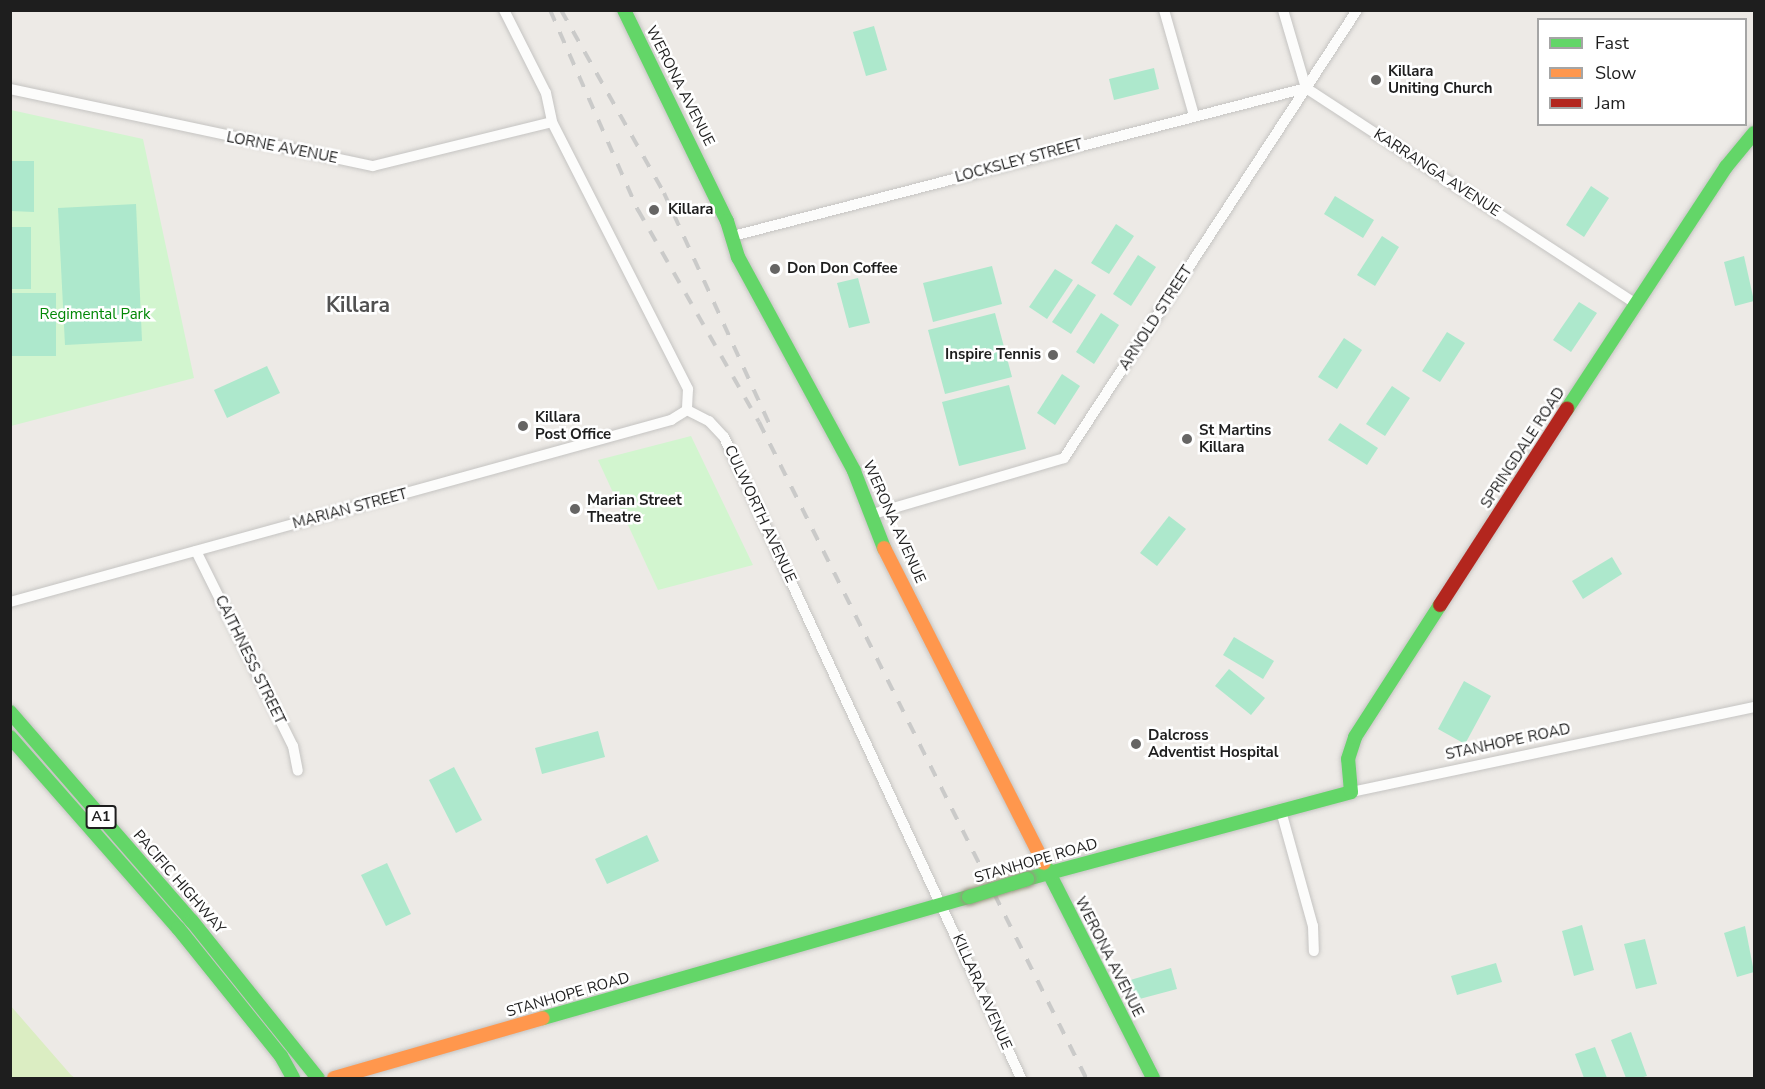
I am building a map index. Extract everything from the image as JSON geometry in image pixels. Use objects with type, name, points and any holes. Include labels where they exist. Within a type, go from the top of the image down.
[{"type":"main road","name":"WERONA AVENUE","points":[[624,10],[733,236],[738,257],[873,514],[882,544],[1153,1078]]},
{"type":"main road","name":"SPRINGDALE ROAD","points":[[1351,792],[1348,759],[1351,744],[1635,303],[1726,167],[1755,133]]},
{"type":"main road","name":"PACIFIC HIGHWAY","points":[[10,712],[199,930],[318,1078]]},
{"type":"main road","name":"PACIFIC HIGHWAY","points":[[10,737],[178,928],[281,1056],[293,1078]]},
{"type":"main road","name":"STANHOPE ROAD","points":[[334,1078],[1027,879],[1351,792]]},
{"type":"street","points":[[504,10],[546,93],[552,122],[688,389],[687,410]]},
{"type":"street","points":[[1164,10],[1194,115]]},
{"type":"street","points":[[1283,10],[1306,88]]},
{"type":"street","name":"ARNOLD STREET","points":[[873,514],[1064,458],[1357,10]]},
{"type":"street","name":"LOCKSLEY STREET","points":[[733,236],[1194,115],[1306,88]]},
{"type":"street","name":"KARRANGA AVENUE","points":[[1306,88],[1635,303]]},
{"type":"street","name":"LORNE AVENUE","points":[[10,89],[373,166],[552,122]]},
{"type":"street","name":"MARIAN STREET","points":[[10,602],[671,420],[687,410]]},
{"type":"street","name":"CULWORTH AVENUE","points":[[687,410],[709,420],[724,437],[942,905]]},
{"type":"street","name":"CAITHNESS STREET","points":[[196,550],[293,746],[298,771]]},
{"type":"street","name":"STANHOPE ROAD","points":[[1351,792],[1755,707]]},
{"type":"street","points":[[1281,811],[1313,926],[1314,951]]},
{"type":"street","name":"KILLARA AVENUE","points":[[942,905],[1021,1078]]},
{"type":"green space","points":[[874,26],[887,70],[866,76],[853,32]]},
{"type":"green space","points":[[1154,68],[1159,89],[1114,100],[1109,79]]},
{"type":"green space","name":"Regimental Park","points":[[11,110],[143,139],[194,378],[11,426]]},
{"type":"green space","points":[[11,161],[34,161],[34,212],[11,211]]},
{"type":"green space","points":[[1591,186],[1609,198],[1584,237],[1566,225]]},
{"type":"green space","points":[[1335,196],[1374,220],[1363,238],[1324,214]]},
{"type":"green space","points":[[136,204],[142,341],[65,345],[58,208]]},
{"type":"green space","points":[[1116,224],[1134,236],[1109,274],[1091,263]]},
{"type":"green space","points":[[11,227],[31,227],[31,289],[11,289]]},
{"type":"green space","points":[[1382,236],[1399,247],[1375,286],[1357,275]]},
{"type":"green space","points":[[1138,255],[1156,267],[1131,306],[1113,294]]},
{"type":"green space","points":[[1744,256],[1754,301],[1735,306],[1724,262]]},
{"type":"green space","points":[[992,266],[1002,304],[933,322],[923,283]]},
{"type":"green space","points":[[1055,269],[1073,280],[1047,319],[1029,307]]},
{"type":"green space","points":[[858,278],[870,323],[849,328],[837,283]]},
{"type":"green space","points":[[1078,284],[1096,295],[1071,334],[1052,322]]},
{"type":"green space","points":[[11,293],[56,293],[56,356],[11,356]]},
{"type":"green space","points":[[1579,302],[1597,313],[1571,352],[1553,340]]},
{"type":"green space","points":[[995,313],[1012,377],[945,394],[928,330]]},
{"type":"green space","points":[[1101,313],[1119,325],[1094,364],[1076,352]]},
{"type":"green space","points":[[1447,332],[1465,343],[1440,382],[1422,371]]},
{"type":"green space","points":[[1344,338],[1362,350],[1337,389],[1318,377]]},
{"type":"green space","points":[[267,366],[280,393],[227,418],[214,390]]},
{"type":"green space","points":[[1062,374],[1080,386],[1055,425],[1037,413]]},
{"type":"green space","points":[[1009,385],[1026,449],[959,466],[942,402]]},
{"type":"green space","points":[[1392,386],[1410,398],[1385,436],[1366,424]]},
{"type":"green space","points":[[1340,423],[1378,448],[1367,465],[1328,440]]},
{"type":"green space","points":[[691,436],[753,565],[658,590],[598,460]]},
{"type":"green space","points":[[1169,516],[1186,529],[1157,566],[1140,553]]},
{"type":"green space","points":[[1612,557],[1622,574],[1583,599],[1572,581]]},
{"type":"green space","points":[[1234,637],[1274,661],[1263,679],[1223,655]]},
{"type":"green space","points":[[1229,669],[1265,698],[1251,715],[1215,686]]},
{"type":"green space","points":[[1464,681],[1491,696],[1465,744],[1438,729]]},
{"type":"green space","points":[[598,731],[605,757],[542,774],[535,748]]},
{"type":"green space","points":[[454,767],[482,820],[456,833],[429,780]]},
{"type":"green space","points":[[647,835],[659,861],[607,884],[595,859]]},
{"type":"green space","points":[[387,863],[411,914],[386,926],[361,875]]},
{"type":"green space","points":[[1582,925],[1594,970],[1574,976],[1562,931]]},
{"type":"green space","points":[[1745,926],[1754,972],[1737,977],[1724,933]]},
{"type":"green space","points":[[1645,939],[1657,984],[1636,989],[1624,944]]},
{"type":"green space","points":[[1496,963],[1502,982],[1457,995],[1451,976]]},
{"type":"green space","points":[[1171,968],[1177,989],[1132,1001],[1127,981]]},
{"type":"green space","points":[[10,1005],[71,1075],[75,1078],[11,1078]]},
{"type":"green space","points":[[1631,1032],[1647,1076],[1640,1078],[1626,1078],[1611,1040]]},
{"type":"green space","points":[[1595,1047],[1607,1078],[1584,1078],[1575,1054]]},
{"type":"railway","points":[[550,10],[638,210],[759,422],[1086,1078]]},
{"type":"railway","points":[[561,10],[664,193],[770,426]]},
{"type":"traffic: fast","points":[[624,10],[727,221],[738,257],[854,471],[884,548]]},
{"type":"traffic: fast","points":[[1567,409],[1726,167],[1754,133]]},
{"type":"traffic: fast","points":[[1027,879],[1351,792],[1348,759],[1355,737],[1440,605]]},
{"type":"traffic: fast","points":[[10,712],[192,921],[318,1078]]},
{"type":"traffic: fast","points":[[10,737],[178,928],[281,1056],[293,1078]]},
{"type":"traffic: fast","points":[[1044,863],[1153,1078]]},
{"type":"traffic: fast","points":[[969,897],[1027,879]]},
{"type":"traffic: fast","points":[[543,1018],[969,897]]},
{"type":"traffic: slow","points":[[884,548],[1044,863]]},
{"type":"traffic: slow","points":[[334,1078],[543,1018]]},
{"type":"traffic: jam","points":[[1440,605],[1567,409]]},
{"type":"place","name":"Killara Uniting Church","points":[[1376,80]]},
{"type":"place","name":"Killara","points":[[654,210]]},
{"type":"place","name":"Don Don Coffee","points":[[775,269]]},
{"type":"place","name":"Inspire Tennis","points":[[1053,355]]},
{"type":"place","name":"Killara Post Office","points":[[523,426]]},
{"type":"place","name":"St Martins Killara","points":[[1187,439]]},
{"type":"place","name":"Marian Street Theatre","points":[[575,509]]},
{"type":"place","name":"Dalcross Adventist Hospital","points":[[1136,744]]},
{"type":"district","name":"Killara","points":[[358,305]]}]
